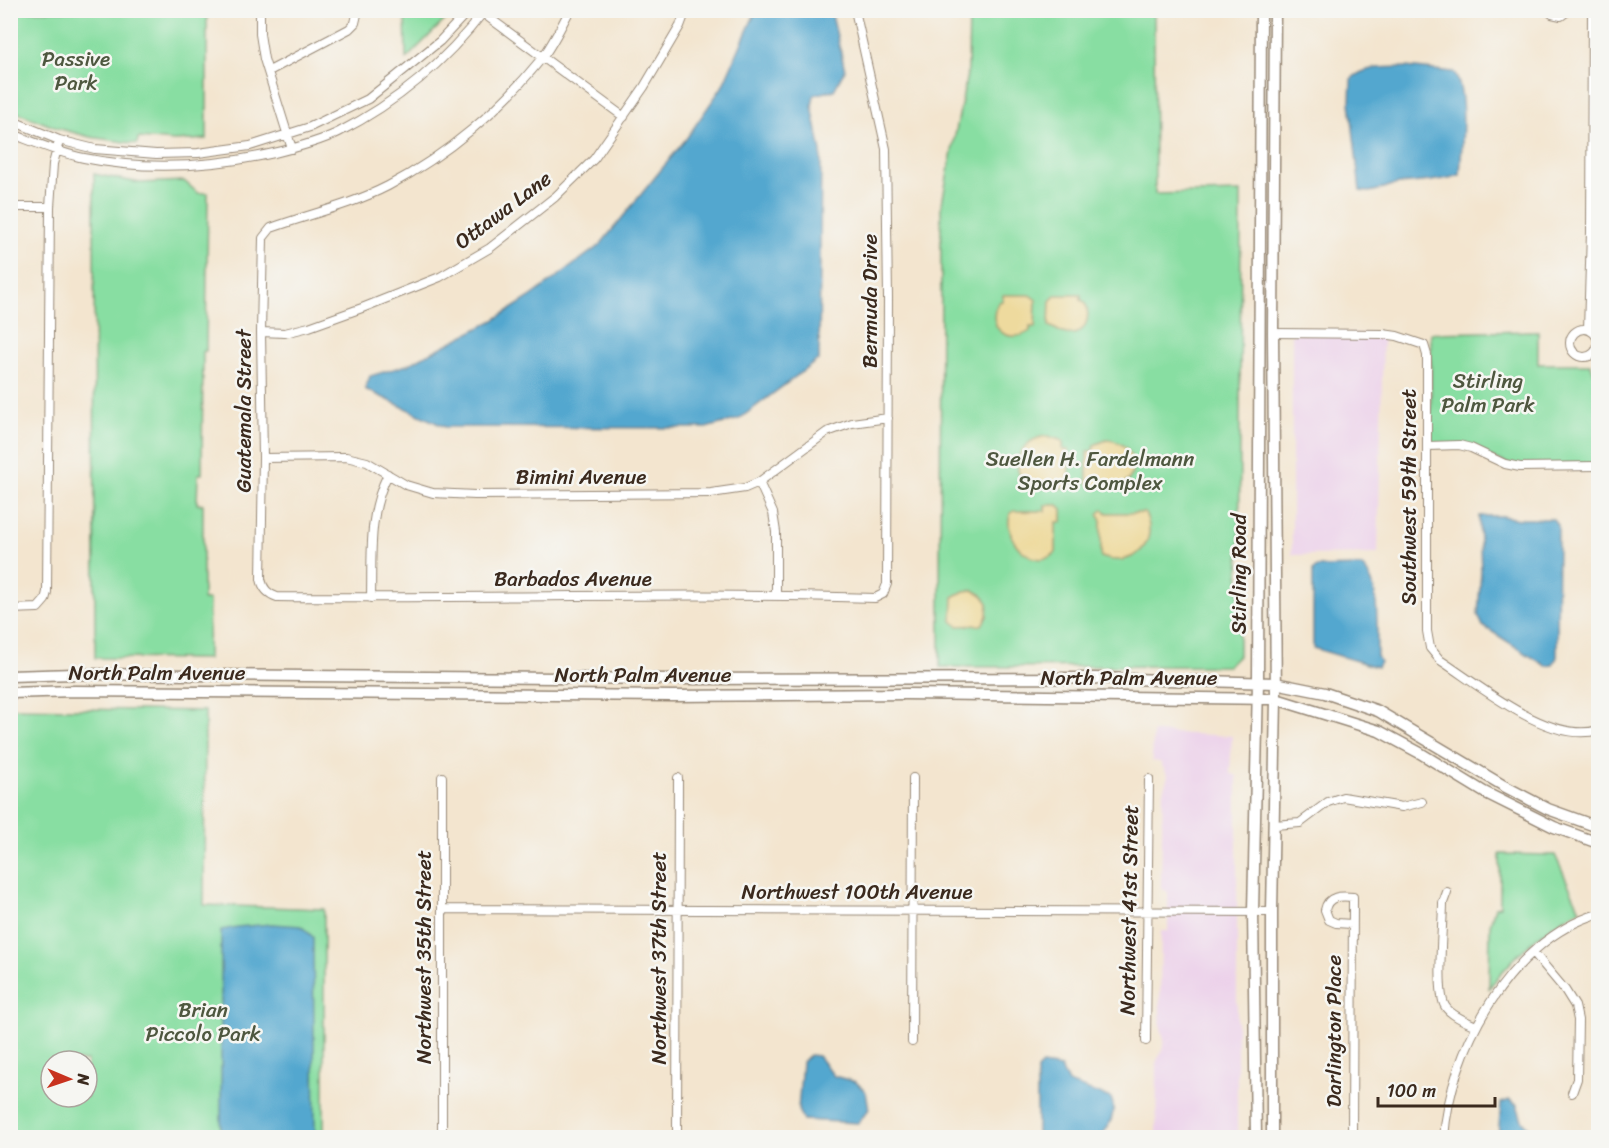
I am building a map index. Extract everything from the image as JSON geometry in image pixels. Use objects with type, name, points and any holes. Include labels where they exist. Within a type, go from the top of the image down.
[{"type":"main road","name":"Stirling Road","points":[[1256,1137],[1253,912],[1258,682],[1261,10]]},
{"type":"main road","name":"Stirling Road","points":[[1272,1137],[1272,912],[1276,699],[1273,333],[1275,10]]},
{"type":"main road","name":"North Palm Avenue","points":[[10,676],[74,674],[757,679],[993,677],[1275,683],[1325,693],[1378,711],[1504,786],[1548,808],[1599,827]]},
{"type":"main road","points":[[190,676],[190,693]]},
{"type":"main road","points":[[757,679],[757,695]]},
{"type":"main road","name":"North Palm Avenue","points":[[10,693],[906,694],[1276,699],[1379,731],[1484,792],[1554,827],[1599,843]]},
{"type":"street","points":[[260,10],[260,34],[264,59],[292,149]]},
{"type":"street","points":[[269,71],[335,38],[355,23],[358,10]]},
{"type":"street","points":[[10,120],[59,140],[95,149],[140,153],[187,153],[250,146],[288,135],[368,99],[410,68],[441,41],[469,10]]},
{"type":"street","points":[[544,56],[570,10]]},
{"type":"street","name":"Ottawa Lane","points":[[261,332],[285,333],[362,309],[440,277],[490,248],[563,190],[594,159],[624,117],[680,26],[686,10]]},
{"type":"street","name":"Bermuda Drive","points":[[855,10],[886,149],[887,584],[883,594]]},
{"type":"street","points":[[1548,10],[1552,14],[1561,16],[1569,10]]},
{"type":"street","points":[[1578,10],[1583,10]]},
{"type":"street","points":[[1588,330],[1595,232],[1592,10]]},
{"type":"street","points":[[10,133],[82,158],[153,167],[204,165],[292,149],[337,133],[373,113],[406,90],[452,50],[482,11],[624,117]]},
{"type":"street","name":"Guatemala Street","points":[[265,589],[261,579],[263,458],[261,332],[262,243],[266,233],[271,228],[360,198],[388,186],[446,150],[502,103],[544,56]]},
{"type":"street","points":[[10,609],[30,609],[42,605],[47,592],[50,207],[52,164],[59,140]]},
{"type":"street","points":[[10,207],[50,207]]},
{"type":"street","name":"Southwest 59th Street","points":[[1273,333],[1383,334],[1406,338],[1424,345],[1427,355],[1428,446],[1427,641],[1430,648],[1440,660],[1541,724],[1568,731],[1599,730]]},
{"type":"street","name":"Bimini Avenue","points":[[263,458],[346,457],[367,462],[406,485],[433,494],[711,493],[745,488],[759,482],[827,432],[852,423],[888,418]]},
{"type":"street","points":[[1428,446],[1459,445],[1471,448],[1505,464],[1520,467],[1599,466]]},
{"type":"street","points":[[371,598],[374,511],[379,492],[388,474]]},
{"type":"street","points":[[759,482],[773,513],[776,532],[776,595]]},
{"type":"street","name":"Barbados Avenue","points":[[265,589],[277,597],[371,598],[776,595],[875,598],[883,594]]},
{"type":"street","name":"Northwest 35th Street","points":[[442,777],[442,1137]]},
{"type":"street","name":"Northwest 37th Street","points":[[677,1137],[678,778]]},
{"type":"street","points":[[912,1042],[913,778]]},
{"type":"street","name":"Northwest 41st Street","points":[[1146,1041],[1149,779]]},
{"type":"street","points":[[1274,825],[1300,823],[1328,802],[1343,797],[1402,807],[1422,802]]},
{"type":"street","points":[[1447,892],[1443,903],[1441,993],[1445,1007],[1461,1019],[1476,1026]]},
{"type":"street","name":"Northwest 100th Avenue","points":[[442,909],[1272,912]]},
{"type":"street","points":[[1444,1137],[1457,1072],[1476,1026],[1505,983],[1533,954],[1572,924],[1599,914]]},
{"type":"street","name":"Darlington Place","points":[[1352,924],[1352,1137]]},
{"type":"street","points":[[1533,954],[1565,990],[1575,1006],[1578,1020],[1577,1079],[1572,1093]]},
{"type":"shaded area","points":[[1292,333],[1383,334],[1378,554],[1292,555]]},
{"type":"shaded area","points":[[1153,732],[1232,736],[1230,773],[1237,776],[1237,1137],[1156,1137],[1157,1060],[1162,1052],[1164,1039],[1160,1010],[1161,931],[1168,931],[1168,892],[1161,888],[1163,791],[1168,776],[1160,762],[1152,761]]},
{"type":"green space","points":[[405,10],[454,11],[406,59]]},
{"type":"green space","name":"Passive Park","points":[[10,11],[207,11],[207,139],[175,141],[138,138],[137,144],[90,137],[57,128],[11,110]]},
{"type":"green space","name":"Suellen H. Fardelmann Sports Complex","points":[[969,11],[1154,11],[1155,194],[1241,192],[1239,655],[1228,666],[940,667],[941,208],[968,69]]},
{"type":"green space","points":[[94,174],[140,183],[184,181],[198,193],[208,193],[202,474],[198,474],[197,504],[203,504],[203,600],[209,600],[208,659],[95,658]]},
{"type":"green space","name":"Stirling Palm Park","points":[[1538,331],[1538,364],[1590,364],[1598,381],[1598,466],[1513,466],[1471,448],[1431,446],[1431,333]]},
{"type":"green space","name":"Brian Piccolo Park","points":[[11,708],[205,711],[204,905],[324,909],[324,1137],[11,1138]]},
{"type":"green space","points":[[1500,854],[1555,855],[1580,910],[1566,917],[1530,943],[1489,988],[1490,925],[1495,907],[1500,906]]},
{"type":"sand","points":[[1003,295],[1030,295],[1036,300],[1035,327],[1030,327],[1030,331],[1022,335],[1007,335],[1001,332],[994,320],[998,303],[1003,300]]},
{"type":"sand","points":[[1056,295],[1081,295],[1081,300],[1085,302],[1088,313],[1086,324],[1079,332],[1062,333],[1049,326],[1050,301]]},
{"type":"sand","points":[[1048,436],[1063,441],[1063,450],[1069,450],[1069,483],[1064,488],[1032,488],[1032,483],[1024,482],[1019,475],[1018,459],[1021,452],[1032,441]]},
{"type":"sand","points":[[1106,440],[1121,444],[1130,454],[1133,467],[1128,481],[1125,482],[1125,487],[1093,487],[1087,483],[1087,451],[1093,451],[1094,445]]},
{"type":"sand","points":[[1045,505],[1058,505],[1062,509],[1062,522],[1056,522],[1056,552],[1040,559],[1023,552],[1016,544],[1009,525],[1010,514],[1014,511],[1045,511]]},
{"type":"sand","points":[[1103,509],[1107,513],[1145,513],[1149,524],[1149,535],[1146,544],[1132,557],[1112,560],[1101,557],[1101,519],[1098,514]]},
{"type":"sand","points":[[973,590],[982,595],[988,603],[987,616],[982,625],[958,626],[952,621],[953,597],[964,591]]},
{"type":"water","points":[[756,11],[831,11],[845,70],[834,90],[814,95],[812,106],[821,152],[819,359],[739,419],[706,428],[445,427],[365,389],[370,376],[407,365],[494,320],[530,297],[600,245],[686,139],[722,87]]},
{"type":"water","points":[[1406,67],[1453,72],[1458,81],[1463,106],[1460,175],[1434,181],[1393,185],[1373,191],[1360,191],[1350,102],[1351,79],[1370,69]]},
{"type":"water","points":[[1479,516],[1553,519],[1558,525],[1557,657],[1553,665],[1546,666],[1483,626],[1478,615],[1481,571]]},
{"type":"water","points":[[1361,566],[1368,573],[1375,595],[1377,656],[1380,662],[1377,667],[1313,648],[1313,570],[1317,567]]},
{"type":"water","points":[[272,924],[301,926],[313,937],[315,1137],[221,1137],[221,930]]},
{"type":"water","points":[[810,1055],[818,1056],[834,1076],[856,1082],[866,1092],[869,1109],[858,1123],[803,1120],[798,1110],[802,1062]]},
{"type":"water","points":[[1042,1065],[1061,1068],[1068,1083],[1111,1098],[1112,1118],[1101,1136],[1073,1138],[1041,1135],[1037,1132],[1037,1070]]},
{"type":"water","points":[[1509,1100],[1517,1105],[1522,1120],[1537,1137],[1498,1137],[1501,1103]]}]
